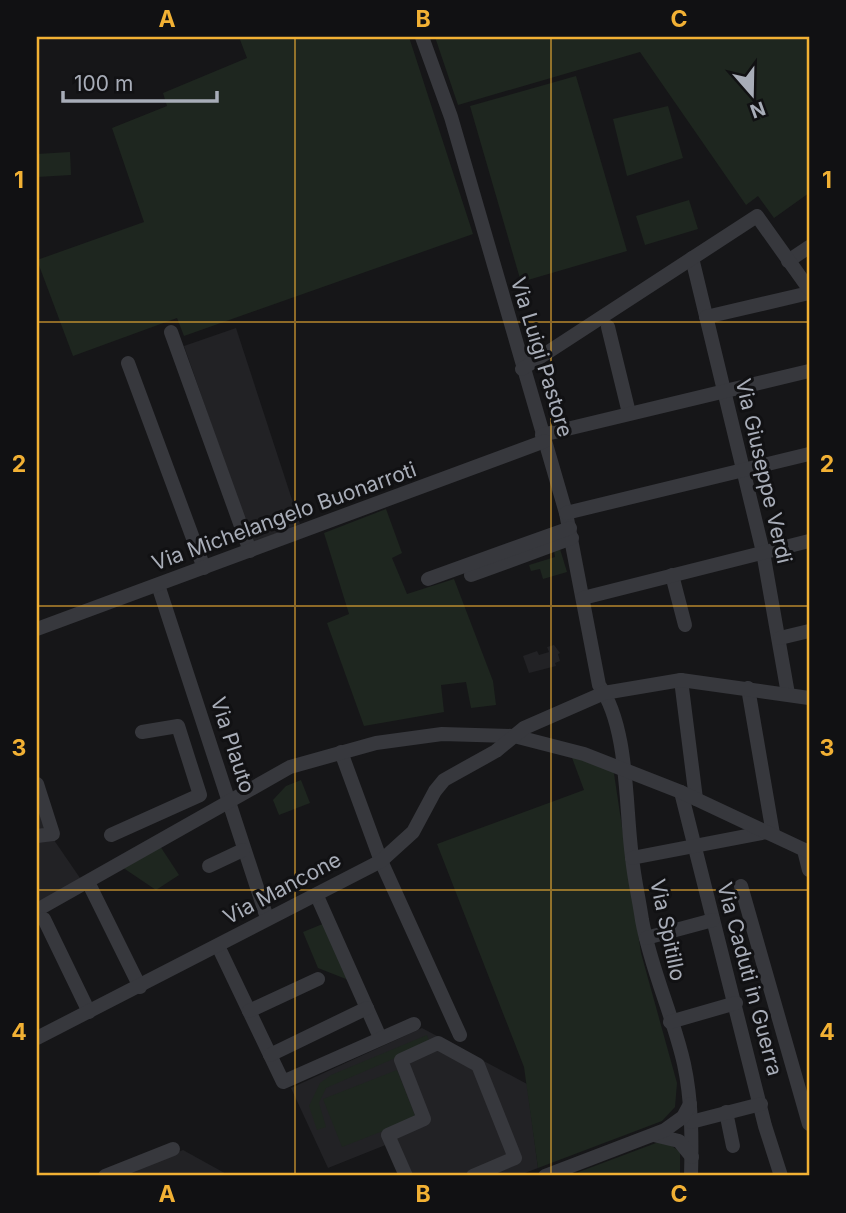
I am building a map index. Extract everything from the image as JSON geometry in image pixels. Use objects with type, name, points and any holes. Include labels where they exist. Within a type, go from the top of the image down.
[{"type":"street","name":"Via Luigi Pastore","points":[[422,37],[451,117],[569,526],[599,685],[604,693]]},
{"type":"street","points":[[522,369],[757,216],[809,291],[706,317]]},
{"type":"street","points":[[788,261],[809,247]]},
{"type":"street","name":"Via Giuseppe Verdi","points":[[692,258],[763,552],[788,694]]},
{"type":"street","points":[[608,327],[629,413]]},
{"type":"street","points":[[171,332],[250,551]]},
{"type":"street","points":[[128,363],[204,568]]},
{"type":"street","name":"Via Michelangelo Buonarroti","points":[[37,629],[544,438],[629,413],[809,372]]},
{"type":"street","points":[[428,579],[569,526],[744,470],[809,454]]},
{"type":"street","points":[[471,575],[569,526]]},
{"type":"street","points":[[583,598],[809,541]]},
{"type":"street","points":[[672,575],[685,625]]},
{"type":"street","name":"Via Plauto","points":[[158,585],[267,918]]},
{"type":"street","points":[[780,638],[809,631]]},
{"type":"street","points":[[681,680],[696,799]]},
{"type":"street","name":"Via Mancone","points":[[37,1037],[381,861],[412,832],[444,780],[496,751],[523,728],[604,693],[681,680],[809,698]]},
{"type":"street","points":[[748,688],[770,833]]},
{"type":"street","name":"Via Spitillo","points":[[604,693],[624,769],[632,858],[646,938],[684,1063],[690,1104],[691,1176]]},
{"type":"street","points":[[111,835],[200,795],[178,726],[142,732]]},
{"type":"street","points":[[89,1012],[41,915],[229,799],[290,767],[376,743],[442,734],[514,736],[584,754],[681,792],[807,851],[809,870]]},
{"type":"street","points":[[341,752],[381,861],[460,1035]]},
{"type":"street","points":[[37,784],[53,834],[37,836]]},
{"type":"street","name":"Via Caduti in Guerra","points":[[681,792],[693,847],[781,1176]]},
{"type":"street","points":[[632,858],[770,833]]},
{"type":"street","points":[[209,866],[243,850]]},
{"type":"street","points":[[741,886],[809,1124]]},
{"type":"street","points":[[91,888],[139,987]]},
{"type":"street","points":[[317,896],[378,1033]]},
{"type":"street","points":[[646,938],[713,920]]},
{"type":"street","points":[[218,946],[283,1082],[414,1024]]},
{"type":"street","points":[[249,1011],[318,979]]},
{"type":"street","points":[[670,1022],[736,1003]]},
{"type":"street","points":[[270,1055],[367,1008]]},
{"type":"street","points":[[406,1176],[388,1135],[424,1119],[401,1060],[438,1043],[478,1065],[515,1158],[475,1176]]},
{"type":"street","points":[[545,1176],[676,1124],[690,1104]]},
{"type":"street","points":[[691,1122],[761,1104]]},
{"type":"street","points":[[726,1112],[733,1146]]},
{"type":"street","points":[[653,1135],[679,1142],[692,1157]]},
{"type":"street","points":[[105,1176],[173,1149]]},
{"type":"shaded area","points":[[239,37],[409,37],[473,234],[184,336],[177,318],[73,356],[37,260],[144,222],[112,128],[167,106],[163,93],[247,58]]},
{"type":"shaded area","points":[[435,37],[809,37],[809,193],[774,218],[758,196],[746,205],[640,52],[458,105]]},
{"type":"shaded area","points":[[576,76],[627,251],[521,282],[470,106]]},
{"type":"shaded area","points":[[668,106],[683,158],[627,176],[613,119]]},
{"type":"shaded area","points":[[70,152],[71,175],[37,177],[37,154]]},
{"type":"shaded area","points":[[689,200],[698,229],[645,245],[636,216]]},
{"type":"shaded area","points":[[236,328],[300,524],[253,543],[184,346]]},
{"type":"shaded area","points":[[386,509],[402,553],[392,558],[407,594],[454,579],[493,681],[496,705],[471,708],[466,682],[441,685],[444,712],[364,726],[327,623],[349,614],[324,533]]},
{"type":"shaded area","points":[[560,549],[567,572],[543,579],[540,569],[531,571],[529,565],[555,557],[554,551]]},
{"type":"shaded area","points":[[554,645],[560,653],[560,661],[555,663],[556,666],[529,673],[523,656],[537,651],[539,655],[549,652],[547,647]]},
{"type":"shaded area","points":[[571,755],[613,767],[641,953],[677,1083],[675,1107],[662,1121],[538,1168],[524,1067],[437,844],[584,790]]},
{"type":"shaded area","points":[[301,780],[310,803],[279,815],[273,800],[286,786]]},
{"type":"shaded area","points":[[37,802],[45,827],[80,878],[37,907]]},
{"type":"shaded area","points":[[158,843],[179,875],[156,890],[122,867]]},
{"type":"shaded area","points":[[325,923],[351,981],[318,968],[303,932]]},
{"type":"shaded area","points":[[422,1028],[527,1084],[538,1168],[517,1176],[401,1176],[388,1144],[328,1168],[291,1088]]},
{"type":"shaded area","points":[[427,1035],[430,1043],[326,1088],[319,1103],[326,1127],[317,1130],[309,1106],[320,1083],[331,1075]]},
{"type":"shaded area","points":[[397,1070],[416,1118],[342,1147],[323,1099]]},
{"type":"shaded area","points":[[664,1140],[680,1152],[680,1176],[568,1176]]},
{"type":"shaded area","points":[[183,1150],[230,1176],[116,1176]]}]
